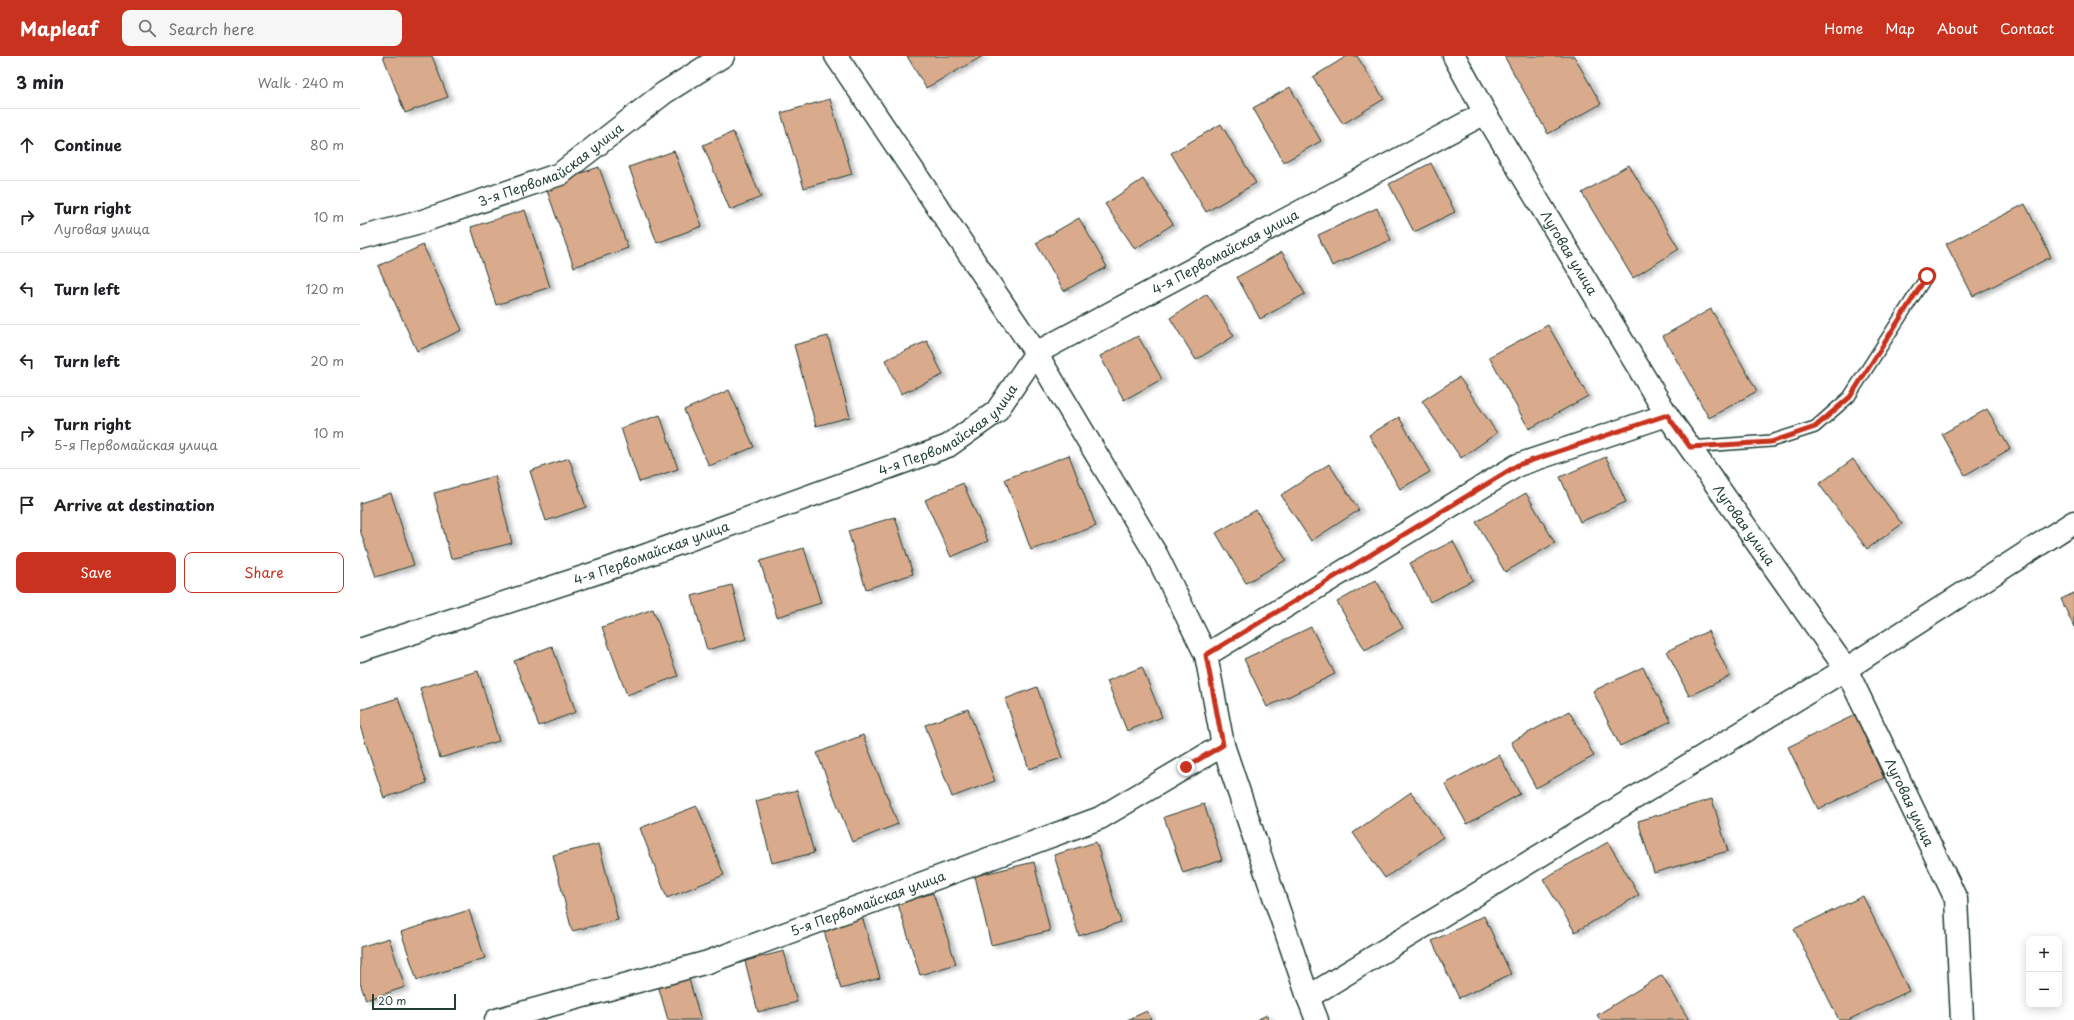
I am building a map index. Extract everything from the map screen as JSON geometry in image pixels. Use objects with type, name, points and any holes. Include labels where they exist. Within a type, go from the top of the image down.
[{"type":"street","name":"3-я Первомайская улица","points":[[360,238],[420,222],[560,174],[664,93],[723,56]]},
{"type":"street","points":[[836,56],[1036,353],[1157,556],[1206,655],[1223,745],[1317,1020]]},
{"type":"street","name":"Луговая улица","points":[[1454,56],[1485,113],[1667,415],[1846,669],[1956,899],[1962,1020]]},
{"type":"street","name":"4-я Первомайская улица","points":[[360,650],[605,570],[948,446],[996,412],[1036,353],[1485,113]]},
{"type":"street","points":[[1206,655],[1518,465],[1667,415]]},
{"type":"street","points":[[1308,997],[1846,669],[2074,522]]},
{"type":"street","name":"5-я Первомайская улица","points":[[496,1020],[708,962],[1100,818],[1223,745]]},
{"type":"lane","points":[[1690,447],[1771,442],[1815,427],[1850,397],[1927,276]]},
{"type":"building","points":[[383,56],[432,56],[448,97],[405,113]]},
{"type":"building","points":[[907,56],[983,56],[926,88]]},
{"type":"building","points":[[1347,56],[1357,56],[1384,99],[1343,124],[1313,77]]},
{"type":"building","points":[[1504,56],[1574,56],[1601,104],[1548,134]]},
{"type":"building","points":[[1290,87],[1321,141],[1284,162],[1253,108]]},
{"type":"building","points":[[830,99],[852,174],[804,188],[781,113]]},
{"type":"building","points":[[1221,124],[1256,183],[1206,212],[1171,153]]},
{"type":"building","points":[[733,132],[761,197],[730,210],[703,145]]},
{"type":"building","points":[[674,151],[702,226],[657,243],[629,167]]},
{"type":"building","points":[[1431,163],[1455,212],[1414,232],[1389,184]]},
{"type":"building","points":[[1629,165],[1679,249],[1633,278],[1582,193]]},
{"type":"building","points":[[599,167],[628,248],[574,267],[545,185]]},
{"type":"building","points":[[1143,179],[1173,224],[1135,249],[1105,204]]},
{"type":"building","points":[[2025,204],[2051,257],[1973,296],[1946,244]]},
{"type":"building","points":[[1377,208],[1391,240],[1332,266],[1318,235]]},
{"type":"building","points":[[525,210],[550,287],[496,305],[471,227]]},
{"type":"building","points":[[1079,218],[1107,267],[1064,291],[1036,243]]},
{"type":"building","points":[[423,245],[462,330],[417,351],[378,266]]},
{"type":"building","points":[[1282,252],[1305,294],[1260,319],[1237,277]]},
{"type":"building","points":[[1207,294],[1234,336],[1196,360],[1170,318]]},
{"type":"building","points":[[1711,309],[1757,391],[1709,418],[1663,336]]},
{"type":"building","points":[[1548,325],[1588,396],[1529,429],[1489,357]]},
{"type":"building","points":[[828,336],[850,417],[816,426],[794,345]]},
{"type":"building","points":[[1138,336],[1162,379],[1124,400],[1100,356]]},
{"type":"building","points":[[927,341],[943,375],[901,394],[885,360]]},
{"type":"building","points":[[1459,377],[1497,433],[1461,458],[1422,401]]},
{"type":"building","points":[[729,390],[754,447],[709,466],[684,410]]},
{"type":"building","points":[[1987,409],[2010,449],[1965,475],[1942,434]]},
{"type":"building","points":[[660,415],[678,469],[639,482],[621,428]]},
{"type":"building","points":[[1399,417],[1430,472],[1400,489],[1369,435]]},
{"type":"building","points":[[1069,455],[1096,526],[1031,550],[1005,479]]},
{"type":"building","points":[[1606,457],[1626,502],[1580,522],[1560,477]]},
{"type":"building","points":[[569,458],[586,507],[546,521],[530,471]]},
{"type":"building","points":[[1853,459],[1902,524],[1867,549],[1819,484]]},
{"type":"building","points":[[1329,464],[1359,510],[1311,541],[1281,495]]},
{"type":"building","points":[[495,476],[512,543],[451,559],[434,493]]},
{"type":"building","points":[[963,483],[988,541],[951,557],[925,500]]},
{"type":"building","points":[[391,493],[414,565],[376,577],[360,530],[360,503]]},
{"type":"building","points":[[1526,493],[1555,543],[1505,572],[1476,522]]},
{"type":"building","points":[[1256,510],[1286,560],[1246,583],[1216,533]]},
{"type":"building","points":[[895,517],[913,574],[866,589],[848,531]]},
{"type":"building","points":[[1453,541],[1473,580],[1430,602],[1410,563]]},
{"type":"building","points":[[804,548],[821,603],[777,617],[760,561]]},
{"type":"building","points":[[1376,580],[1403,628],[1365,650],[1337,602]]},
{"type":"building","points":[[732,585],[746,639],[707,650],[692,596]]},
{"type":"building","points":[[2074,593],[2074,627],[2061,599]]},
{"type":"building","points":[[653,609],[678,676],[627,695],[602,627]]},
{"type":"building","points":[[1311,627],[1335,674],[1267,707],[1244,659]]},
{"type":"building","points":[[1708,631],[1730,676],[1689,696],[1667,651]]},
{"type":"building","points":[[552,646],[576,712],[539,726],[514,661]]},
{"type":"building","points":[[1142,667],[1162,717],[1127,731],[1107,681]]},
{"type":"building","points":[[1643,667],[1671,721],[1620,746],[1593,691]]},
{"type":"building","points":[[478,671],[499,741],[440,758],[420,688]]},
{"type":"building","points":[[1037,687],[1062,758],[1029,769],[1005,699]]},
{"type":"building","points":[[398,698],[427,783],[384,798],[360,726],[360,710]]},
{"type":"building","points":[[968,709],[995,781],[952,797],[925,725]]},
{"type":"building","points":[[1569,711],[1594,756],[1536,788],[1511,742]]},
{"type":"building","points":[[1855,715],[1884,778],[1818,809],[1788,747]]},
{"type":"building","points":[[863,735],[898,824],[852,842],[817,753]]},
{"type":"building","points":[[1499,755],[1520,794],[1467,824],[1445,784]]},
{"type":"building","points":[[797,790],[814,853],[772,863],[756,801]]},
{"type":"building","points":[[1411,792],[1443,837],[1385,878],[1353,833]]},
{"type":"building","points":[[1712,799],[1728,851],[1654,873],[1638,821]]},
{"type":"building","points":[[1204,804],[1222,860],[1183,873],[1164,817]]},
{"type":"building","points":[[697,806],[724,875],[667,898],[640,828]]},
{"type":"building","points":[[1096,842],[1121,922],[1079,936],[1054,855]]},
{"type":"building","points":[[1608,842],[1639,895],[1575,932],[1543,879]]},
{"type":"building","points":[[599,844],[618,920],[572,931],[553,855]]},
{"type":"building","points":[[1034,862],[1050,931],[991,945],[975,876]]},
{"type":"building","points":[[933,893],[956,964],[920,975],[898,904]]},
{"type":"building","points":[[1863,896],[1909,991],[1848,1020],[1839,1020],[1794,929]]},
{"type":"building","points":[[469,910],[485,958],[417,980],[401,932]]},
{"type":"building","points":[[862,916],[880,978],[841,989],[823,927]]},
{"type":"building","points":[[1484,916],[1511,974],[1459,998],[1432,941]]},
{"type":"building","points":[[389,938],[405,987],[366,1000],[360,983],[360,947]]},
{"type":"building","points":[[784,951],[797,1002],[758,1012],[745,961]]},
{"type":"building","points":[[1662,975],[1689,1020],[1600,1020],[1597,1015]]},
{"type":"building","points":[[688,976],[701,1020],[668,1020],[658,985]]},
{"type":"building","points":[[1147,1011],[1151,1020],[1127,1020]]},
{"type":"building","points":[[1267,1015],[1269,1020],[1256,1020]]},
{"type":"route","points":[[1186,767],[1223,745],[1206,655],[1518,465],[1667,415],[1690,447],[1771,442],[1815,427],[1850,397],[1927,276]]}]
